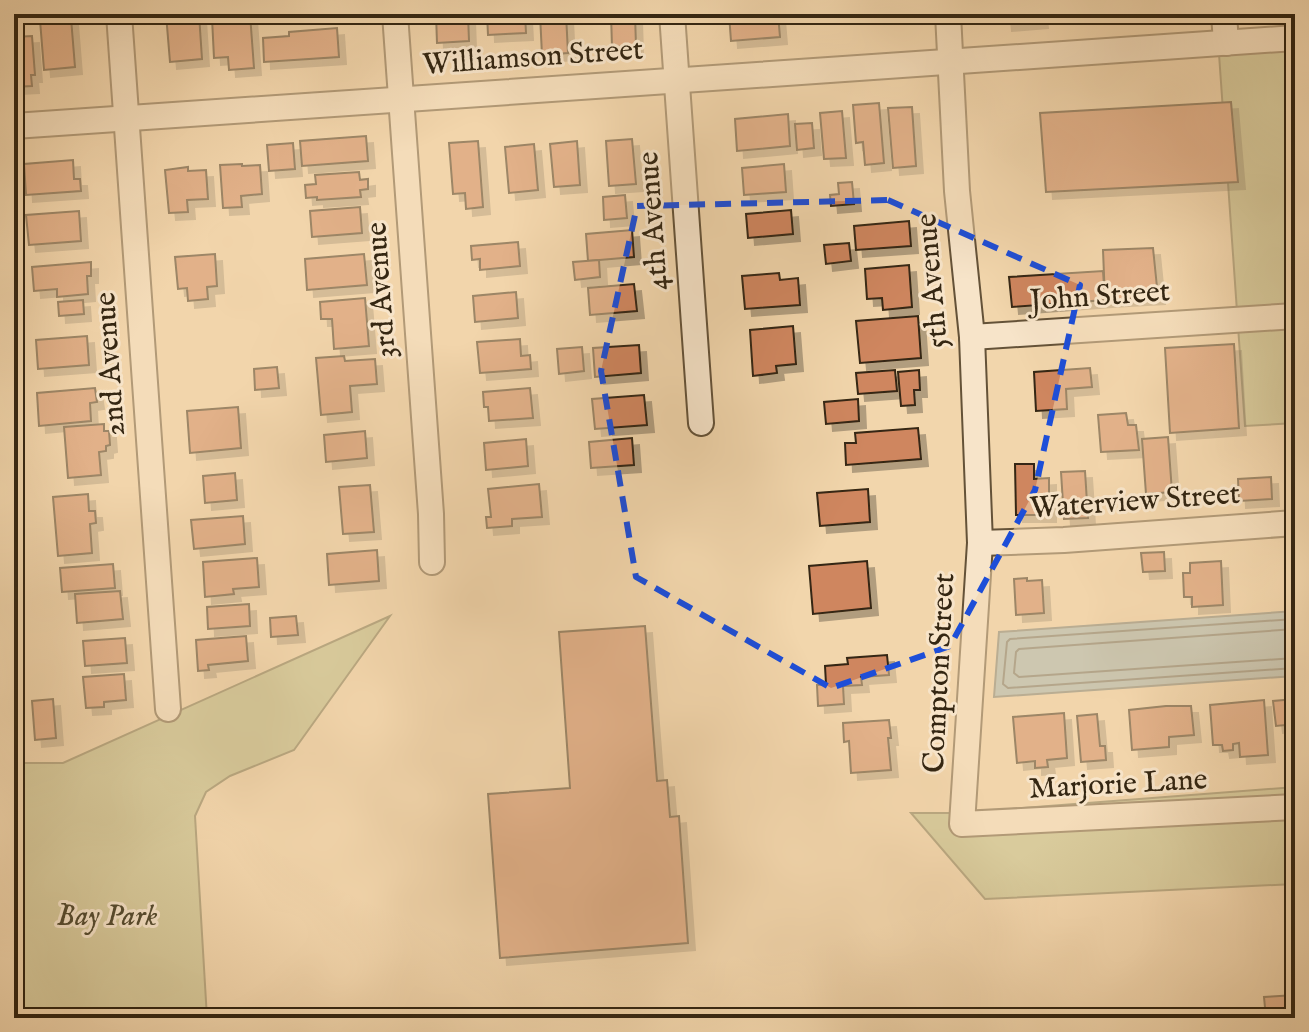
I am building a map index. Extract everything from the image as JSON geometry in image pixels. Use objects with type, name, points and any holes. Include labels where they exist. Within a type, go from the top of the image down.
[{"type":"street","name":"2nd Avenue","points":[[119,14],[168,709]]},
{"type":"street","name":"3rd Avenue","points":[[395,14],[432,562]]},
{"type":"street","name":"4th Avenue","points":[[672,14],[701,423]]},
{"type":"street","name":"5th Avenue","points":[[948,14],[957,191],[972,337],[980,543]]},
{"type":"street","points":[[1224,14],[1226,43]]},
{"type":"street","name":"Williamson Street","points":[[14,126],[1295,38]]},
{"type":"street","name":"John Street","points":[[972,337],[1295,316]]},
{"type":"street","name":"Waterview Street","points":[[980,543],[1295,523]]},
{"type":"street","name":"Compton Street","points":[[964,807],[980,543]]},
{"type":"street","name":"Marjorie Lane","points":[[964,807],[962,824],[1295,807]]},
{"type":"highlighted area","points":[[888,200],[1080,285],[1035,490],[950,646],[831,688],[636,577],[601,371],[637,206]]},
{"type":"green space","points":[[1295,48],[1295,423],[1245,426],[1219,54]]},
{"type":"green space","name":"Bay Park","points":[[390,616],[294,750],[230,776],[206,792],[195,816],[207,1018],[14,1018],[14,763],[63,763]]},
{"type":"green space","points":[[1295,787],[1295,884],[985,899],[911,813],[959,813]]},
{"type":"water","points":[[1295,611],[1295,676],[994,697],[999,632]]},
{"type":"building","points":[[166,14],[199,14],[202,59],[170,62]]},
{"type":"building","points":[[233,14],[250,14],[254,68],[229,70],[228,57],[214,58],[212,18],[233,17]]},
{"type":"building","points":[[436,14],[468,14],[469,41],[437,43]]},
{"type":"building","points":[[487,14],[525,14],[526,33],[488,35]]},
{"type":"building","points":[[540,14],[566,14],[568,53],[542,55]]},
{"type":"building","points":[[611,14],[635,14],[636,46],[612,47]]},
{"type":"building","points":[[729,14],[778,14],[780,37],[731,41]]},
{"type":"building","points":[[1004,14],[1040,14],[1041,21],[1005,24]]},
{"type":"building","points":[[71,18],[75,67],[44,70],[40,20]]},
{"type":"building","points":[[337,28],[339,57],[264,62],[263,38],[289,36],[289,32]]},
{"type":"building","points":[[32,36],[35,75],[31,75],[32,86],[14,87],[14,37]]},
{"type":"building","points":[[1231,102],[1238,182],[1046,192],[1040,113]]},
{"type":"building","points":[[879,103],[884,163],[865,165],[863,142],[856,143],[853,105]]},
{"type":"building","points":[[912,107],[916,166],[893,168],[888,108]]},
{"type":"building","points":[[842,111],[846,158],[824,159],[820,113]]},
{"type":"building","points":[[788,114],[790,146],[737,151],[735,119]]},
{"type":"building","points":[[812,123],[814,148],[797,150],[795,124]]},
{"type":"building","points":[[366,136],[368,161],[302,166],[300,141]]},
{"type":"building","points":[[632,139],[636,184],[609,186],[606,141]]},
{"type":"building","points":[[478,141],[483,207],[466,209],[465,193],[453,194],[449,143]]},
{"type":"building","points":[[577,141],[580,185],[554,187],[550,144]]},
{"type":"building","points":[[293,143],[295,169],[269,171],[267,145]]},
{"type":"building","points":[[534,144],[538,190],[509,193],[505,147]]},
{"type":"building","points":[[73,160],[74,179],[80,179],[81,191],[26,195],[24,164]]},
{"type":"building","points":[[784,164],[786,192],[744,195],[742,168]]},
{"type":"building","points":[[220,165],[260,165],[262,194],[241,196],[242,207],[223,208]]},
{"type":"building","points":[[188,167],[188,171],[206,170],[208,199],[187,200],[188,212],[169,213],[165,170]]},
{"type":"building","points":[[359,172],[360,180],[368,179],[368,189],[360,190],[361,197],[306,198],[305,185],[316,184],[315,175]]},
{"type":"building","points":[[852,182],[854,204],[831,206],[830,195],[839,194],[838,183]]},
{"type":"building","points":[[625,195],[627,218],[604,220],[603,197]]},
{"type":"building","points":[[360,207],[362,233],[312,237],[310,211]]},
{"type":"building","points":[[791,210],[793,234],[748,238],[746,214]]},
{"type":"building","points":[[79,211],[81,241],[29,245],[26,215]]},
{"type":"building","points":[[909,221],[911,246],[856,250],[854,226]]},
{"type":"building","points":[[632,230],[634,257],[588,261],[586,234]]},
{"type":"building","points":[[518,242],[520,266],[480,270],[480,259],[472,260],[471,246]]},
{"type":"building","points":[[849,243],[851,261],[826,264],[824,245]]},
{"type":"building","points":[[1153,248],[1158,297],[1105,300],[1103,250]]},
{"type":"building","points":[[215,254],[217,286],[207,287],[208,299],[188,301],[187,288],[178,289],[175,257]]},
{"type":"building","points":[[364,254],[367,285],[307,290],[305,259]]},
{"type":"building","points":[[599,260],[600,277],[575,280],[573,262]]},
{"type":"building","points":[[91,262],[91,276],[87,276],[88,294],[57,297],[57,289],[34,291],[32,267]]},
{"type":"building","points":[[909,265],[912,307],[883,310],[882,298],[867,299],[865,269]]},
{"type":"building","points":[[1103,271],[1105,300],[1012,307],[1009,277]]},
{"type":"building","points":[[779,273],[780,280],[798,278],[800,305],[745,309],[742,276]]},
{"type":"building","points":[[634,284],[637,311],[590,315],[588,288]]},
{"type":"building","points":[[516,292],[518,318],[475,322],[473,296]]},
{"type":"building","points":[[365,298],[369,346],[334,349],[332,319],[321,319],[320,302]]},
{"type":"building","points":[[83,300],[84,314],[59,316],[58,302]]},
{"type":"building","points":[[918,316],[921,358],[860,363],[856,321]]},
{"type":"building","points":[[793,326],[796,364],[776,366],[777,373],[753,376],[750,330]]},
{"type":"building","points":[[87,336],[89,365],[38,369],[36,340]]},
{"type":"building","points":[[520,339],[521,356],[530,355],[531,369],[480,373],[477,342]]},
{"type":"building","points":[[1234,344],[1239,428],[1170,433],[1165,348]]},
{"type":"building","points":[[639,345],[641,373],[595,377],[593,348]]},
{"type":"building","points":[[582,347],[584,371],[559,374],[557,349]]},
{"type":"building","points":[[344,356],[345,361],[375,359],[377,384],[350,386],[352,412],[321,415],[316,358]]},
{"type":"building","points":[[277,367],[279,388],[255,390],[254,369]]},
{"type":"building","points":[[1090,368],[1092,387],[1066,389],[1067,409],[1036,411],[1034,372]]},
{"type":"building","points":[[895,370],[897,391],[858,394],[856,373]]},
{"type":"building","points":[[919,370],[920,390],[914,390],[915,405],[901,406],[898,372]]},
{"type":"building","points":[[95,388],[97,402],[90,403],[91,421],[39,426],[37,393]]},
{"type":"building","points":[[530,388],[533,418],[489,421],[483,392]]},
{"type":"building","points":[[644,395],[647,425],[595,429],[592,399]]},
{"type":"building","points":[[858,399],[859,421],[826,424],[824,402]]},
{"type":"building","points":[[238,407],[241,448],[190,453],[187,411]]},
{"type":"building","points":[[1126,413],[1128,425],[1136,425],[1139,450],[1101,452],[1098,415]]},
{"type":"building","points":[[104,424],[104,431],[109,431],[110,445],[106,446],[106,451],[99,452],[101,475],[68,478],[64,427]]},
{"type":"building","points":[[918,428],[921,459],[846,465],[845,443],[856,443],[855,433]]},
{"type":"building","points":[[365,431],[367,458],[326,462],[324,435]]},
{"type":"building","points":[[1168,437],[1172,492],[1146,494],[1142,439]]},
{"type":"building","points":[[632,438],[634,465],[591,468],[589,442]]},
{"type":"building","points":[[526,439],[528,466],[486,470],[484,443]]},
{"type":"building","points":[[1015,464],[1034,464],[1034,479],[1049,478],[1049,515],[1016,515]]},
{"type":"building","points":[[1085,471],[1088,518],[1064,519],[1061,472]]},
{"type":"building","points":[[235,473],[237,500],[205,503],[203,476]]},
{"type":"building","points":[[1271,477],[1272,499],[1239,501],[1238,479]]},
{"type":"building","points":[[539,484],[542,517],[512,519],[512,526],[487,528],[486,517],[491,517],[488,489]]},
{"type":"building","points":[[370,485],[374,532],[343,534],[339,487]]},
{"type":"building","points":[[868,489],[870,522],[820,526],[817,493]]},
{"type":"building","points":[[88,494],[89,511],[95,511],[96,523],[90,524],[92,553],[58,556],[53,497]]},
{"type":"building","points":[[243,516],[245,544],[194,549],[191,520]]},
{"type":"building","points":[[377,550],[379,581],[329,585],[327,554]]},
{"type":"building","points":[[1164,552],[1165,571],[1143,572],[1141,553]]},
{"type":"building","points":[[257,558],[259,587],[233,589],[234,594],[205,597],[203,562]]},
{"type":"building","points":[[867,561],[871,608],[813,614],[809,566]]},
{"type":"building","points":[[1221,561],[1223,605],[1192,607],[1192,597],[1184,597],[1183,573],[1190,573],[1190,563]]},
{"type":"building","points":[[113,564],[115,588],[62,592],[60,568]]},
{"type":"building","points":[[1027,578],[1027,581],[1042,580],[1044,613],[1016,615],[1014,579]]},
{"type":"building","points":[[120,591],[123,619],[77,623],[75,594]]},
{"type":"building","points":[[249,604],[250,626],[208,629],[207,607]]},
{"type":"building","points":[[296,616],[298,635],[271,637],[270,618]]},
{"type":"building","points":[[645,626],[657,781],[667,780],[670,817],[679,816],[688,943],[500,958],[488,794],[570,788],[559,632]]},
{"type":"building","points":[[246,636],[248,661],[208,665],[209,670],[198,671],[196,640]]},
{"type":"building","points":[[125,638],[127,663],[85,666],[83,641]]},
{"type":"building","points":[[887,655],[889,675],[861,677],[862,685],[843,686],[844,704],[818,706],[817,685],[826,684],[825,666],[848,664],[847,658]]},
{"type":"building","points":[[124,674],[126,700],[104,702],[104,707],[86,708],[83,677]]},
{"type":"building","points":[[53,699],[56,738],[35,740],[32,701]]},
{"type":"building","points":[[1295,699],[1295,744],[1287,744],[1285,725],[1276,726],[1273,701]]},
{"type":"building","points":[[1264,700],[1268,755],[1240,757],[1239,743],[1233,744],[1233,750],[1223,751],[1222,745],[1213,745],[1210,705]]},
{"type":"building","points":[[1191,706],[1194,735],[1169,737],[1169,747],[1132,750],[1129,710]]},
{"type":"building","points":[[1064,713],[1067,758],[1047,760],[1048,767],[1035,768],[1035,761],[1017,763],[1013,717]]},
{"type":"building","points":[[1097,714],[1100,746],[1105,746],[1106,760],[1081,762],[1077,716]]},
{"type":"building","points":[[889,720],[891,770],[851,773],[849,741],[844,742],[843,723]]},
{"type":"building","points":[[1295,995],[1295,1018],[1266,1018],[1264,997]]},
{"type":"building","points":[[1178,1013],[1179,1018],[1085,1018]]}]
